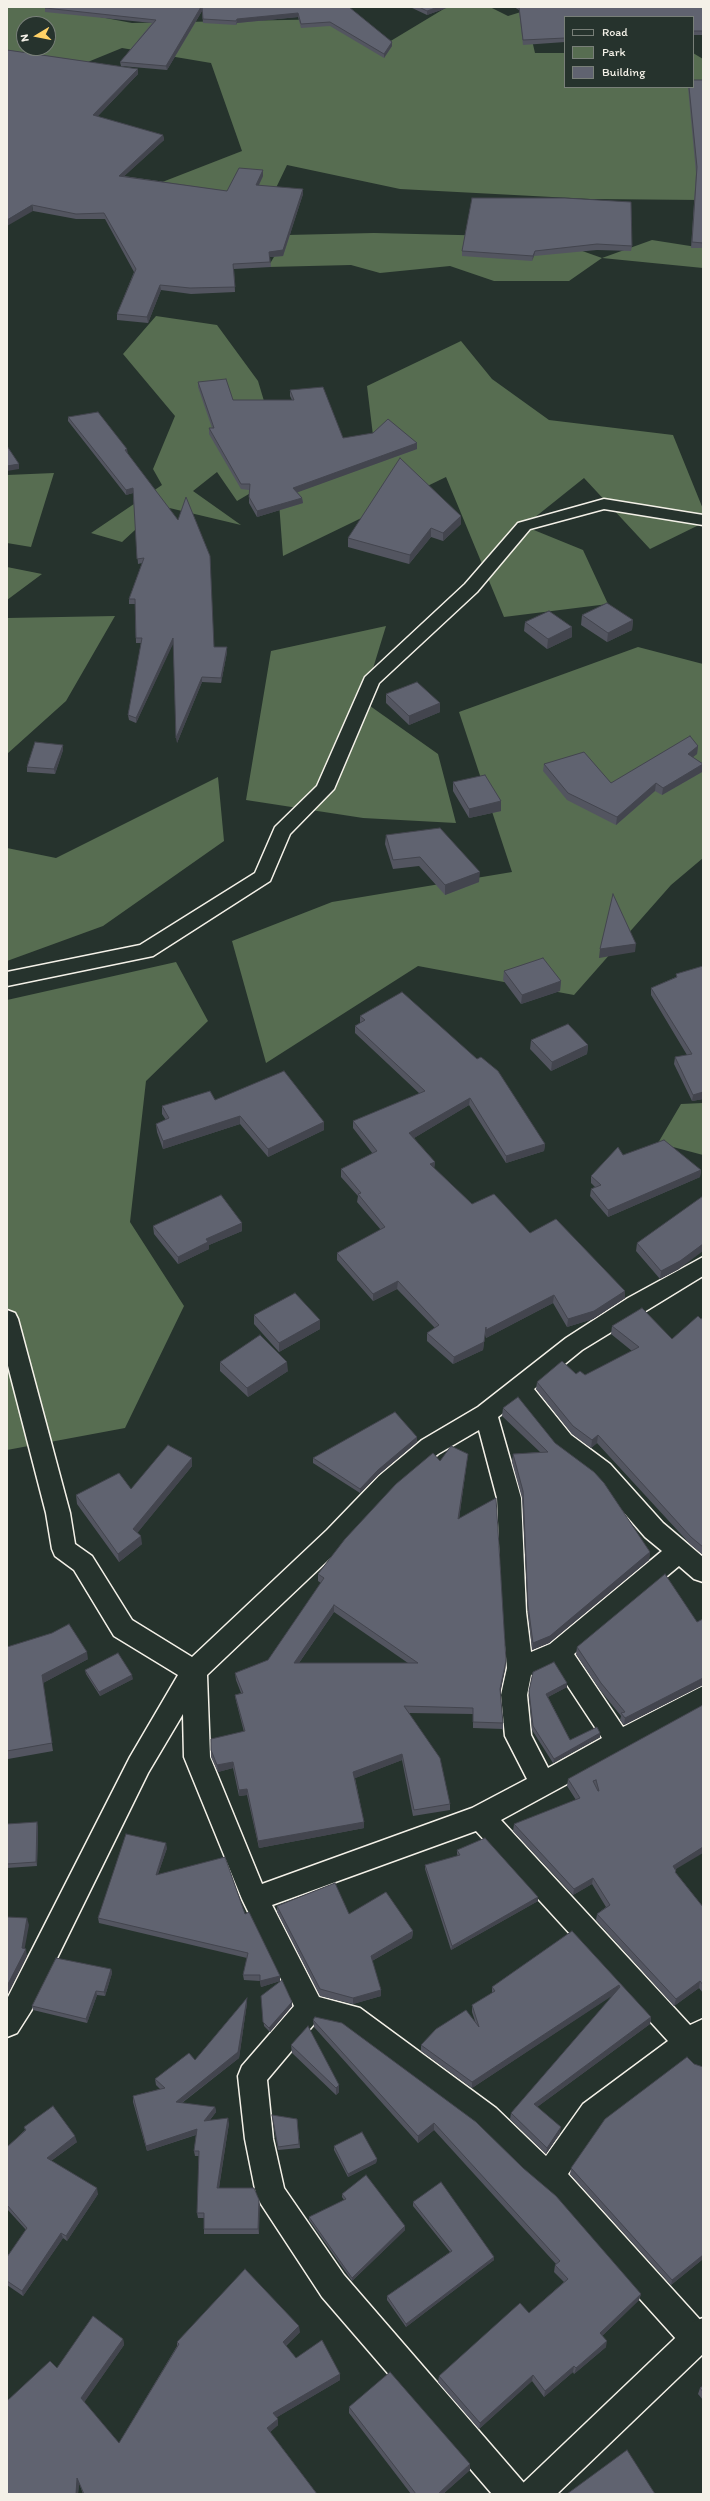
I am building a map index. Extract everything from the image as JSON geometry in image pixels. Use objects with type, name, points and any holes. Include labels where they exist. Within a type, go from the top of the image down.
[{"type":"street","points":[[7,980],[146,951],[263,877],[282,831],[325,789],[371,681],[470,588],[524,526],[604,504],[703,520]]},
{"type":"street","points":[[7,2024],[21,2002],[139,1765],[194,1671],[336,1538],[388,1483],[430,1446],[486,1414],[574,1344],[636,1304],[703,1266]]},
{"type":"street","points":[[7,1319],[58,1513],[64,1549],[83,1563],[123,1628],[194,1671]]},
{"type":"street","points":[[519,1387],[563,1442],[602,1471],[654,1530],[703,1572]]},
{"type":"street","points":[[486,1414],[509,1498],[514,1612],[520,1668],[514,1695],[518,1736],[543,1784]]},
{"type":"street","points":[[520,1668],[559,1652],[679,1551]]},
{"type":"street","points":[[559,1652],[619,1742]]},
{"type":"street","points":[[194,1671],[197,1757],[254,1899],[310,2008]]},
{"type":"street","points":[[254,1899],[481,1817],[703,1698]]},
{"type":"street","points":[[481,1817],[698,2045],[593,2114],[548,2177]]},
{"type":"street","points":[[310,2008],[350,2017],[486,2118],[548,2177],[566,2192],[594,2228],[700,2336],[534,2494]]},
{"type":"street","points":[[310,2008],[252,2076],[259,2139],[271,2194],[333,2286],[513,2494]]},
{"type":"green space","points":[[7,7],[47,7],[132,23],[336,19],[384,45],[447,7],[490,7],[508,16],[537,7],[564,17],[528,23],[535,53],[564,53],[564,88],[694,88],[694,54],[703,59],[703,200],[590,199],[400,189],[287,165],[251,240],[221,227],[75,216],[242,151],[211,63],[122,48],[7,95]]},
{"type":"green space","points":[[374,233],[543,237],[602,258],[569,281],[494,281],[450,266],[380,273],[351,265],[268,267],[287,235]]},
{"type":"green space","points":[[652,240],[703,248],[703,268],[602,258]]},
{"type":"green space","points":[[156,316],[217,325],[258,381],[273,431],[276,478],[237,501],[217,472],[193,491],[241,525],[161,506],[122,542],[91,533],[162,485],[153,469],[175,416],[123,354]]},
{"type":"green space","points":[[461,341],[492,379],[549,420],[673,435],[703,509],[703,523],[650,549],[584,478],[524,526],[583,550],[608,604],[504,617],[446,477],[283,556],[276,463],[376,460],[367,386]]},
{"type":"green space","points":[[54,473],[31,547],[7,543],[7,475]]},
{"type":"green space","points":[[7,567],[42,574],[7,600]]},
{"type":"green space","points":[[115,616],[66,701],[7,754],[7,618]]},
{"type":"green space","points":[[386,626],[363,701],[438,754],[456,823],[363,818],[246,800],[271,651]]},
{"type":"green space","points":[[638,647],[703,664],[703,858],[671,885],[574,995],[418,966],[266,1063],[232,941],[332,902],[512,872],[459,712]]},
{"type":"green space","points":[[218,777],[224,841],[103,926],[7,961],[7,848],[56,858]]},
{"type":"green space","points":[[176,962],[208,1021],[146,1081],[130,1222],[184,1306],[125,1428],[7,1450],[7,1000]]},
{"type":"green space","points":[[703,1103],[703,1155],[658,1143],[681,1104]]},
{"type":"building","points":[[201,7],[166,66],[120,62],[156,20],[45,8]]},
{"type":"building","points":[[202,7],[349,7],[392,42],[384,54],[330,22],[301,24],[298,13],[237,19],[236,21],[203,19]]},
{"type":"building","points":[[419,7],[438,7],[427,11]]},
{"type":"building","points":[[519,7],[703,7],[703,31],[694,31],[694,16],[564,16],[564,38],[523,40]]},
{"type":"building","points":[[7,50],[16,51],[16,56],[48,56],[138,69],[93,115],[163,135],[119,176],[227,191],[239,168],[263,170],[256,185],[303,189],[283,250],[269,252],[270,262],[233,264],[235,287],[190,288],[160,285],[147,317],[117,314],[136,269],[104,213],[76,214],[32,205],[7,220]]},
{"type":"building","points":[[694,80],[703,80],[703,243],[692,242],[697,167],[689,88],[694,88]]},
{"type":"building","points":[[472,198],[565,198],[631,202],[632,246],[597,244],[535,251],[533,256],[462,251]]},
{"type":"building","points":[[226,379],[233,400],[294,400],[290,390],[323,387],[343,438],[373,433],[388,419],[417,443],[293,488],[302,498],[257,511],[249,497],[250,484],[241,484],[209,428],[214,428],[198,382]]},
{"type":"building","points":[[98,412],[127,449],[125,450],[178,520],[186,497],[210,556],[214,647],[227,647],[221,678],[202,677],[176,738],[173,638],[136,718],[128,715],[142,638],[136,638],[135,599],[129,599],[144,558],[137,559],[133,488],[126,490],[68,417]]},
{"type":"building","points":[[7,446],[19,464],[7,466]]},
{"type":"building","points":[[400,458],[461,516],[443,533],[431,528],[410,555],[348,538]]},
{"type":"building","points":[[607,603],[633,620],[608,633],[582,615]]},
{"type":"building","points":[[549,611],[572,627],[548,639],[525,622]]},
{"type":"building","points":[[417,682],[440,703],[409,716],[386,694]]},
{"type":"building","points":[[690,736],[698,746],[688,754],[703,764],[663,788],[656,783],[617,817],[568,793],[544,764],[584,752],[611,783]]},
{"type":"building","points":[[35,742],[63,745],[54,769],[27,767]]},
{"type":"building","points":[[485,775],[501,801],[469,809],[453,782]]},
{"type":"building","points":[[440,828],[480,872],[445,885],[420,857],[393,860],[386,835]]},
{"type":"building","points":[[613,894],[636,944],[600,949]]},
{"type":"building","points":[[543,958],[561,981],[522,995],[504,971]]},
{"type":"building","points":[[703,966],[703,1092],[693,1095],[675,1057],[692,1054],[651,988],[677,977],[676,974]]},
{"type":"building","points":[[402,992],[477,1059],[481,1057],[498,1071],[545,1144],[506,1156],[470,1098],[409,1133],[435,1162],[430,1164],[472,1204],[494,1194],[530,1233],[556,1219],[625,1291],[594,1311],[568,1319],[554,1295],[486,1330],[486,1327],[484,1342],[454,1357],[427,1333],[439,1325],[398,1281],[373,1294],[337,1253],[385,1227],[358,1194],[361,1193],[341,1169],[377,1151],[353,1121],[425,1091],[355,1026],[365,1020],[360,1016]]},
{"type":"building","points":[[568,1024],[588,1045],[552,1062],[531,1040]]},
{"type":"building","points":[[284,1071],[324,1122],[268,1149],[240,1116],[163,1141],[156,1124],[169,1118],[162,1106],[210,1091],[215,1100]]},
{"type":"building","points":[[664,1140],[701,1170],[608,1210],[591,1189],[601,1185],[591,1176],[618,1147],[623,1155]]},
{"type":"building","points":[[221,1195],[242,1223],[206,1239],[208,1242],[178,1257],[153,1226]]},
{"type":"building","points":[[703,1196],[703,1244],[680,1261],[661,1271],[637,1243]]},
{"type":"building","points":[[295,1293],[320,1320],[279,1343],[254,1315]]},
{"type":"building","points":[[642,1308],[672,1339],[698,1316],[701,1319],[703,1318],[703,1547],[691,1537],[598,1435],[592,1440],[573,1426],[537,1382],[562,1361],[576,1374],[580,1371],[585,1375],[639,1347],[612,1326]]},
{"type":"building","points":[[260,1335],[287,1362],[247,1388],[220,1362]]},
{"type":"building","points":[[518,1397],[555,1443],[594,1472],[604,1483],[650,1552],[550,1636],[533,1643],[528,1605],[523,1491],[513,1454],[548,1452],[503,1408]]},
{"type":"building","points":[[395,1412],[417,1437],[378,1470],[360,1489],[313,1458]]},
{"type":"building","points":[[168,1445],[192,1458],[133,1529],[141,1536],[118,1554],[76,1495],[119,1473],[131,1489]]},
{"type":"building","points":[[451,1446],[468,1454],[458,1519],[496,1498],[506,1661],[500,1689],[503,1723],[473,1722],[473,1708],[404,1706],[440,1758],[450,1804],[414,1810],[402,1754],[353,1772],[364,1822],[258,1841],[247,1789],[239,1790],[233,1762],[217,1765],[211,1750],[211,1739],[245,1731],[235,1695],[243,1693],[235,1673],[268,1660],[324,1578],[318,1574],[345,1539],[396,1484],[433,1453],[440,1461]],"holes":[[[334,1605],[418,1663],[294,1663]]]},
{"type":"building","points":[[665,1574],[697,1622],[703,1619],[703,1678],[625,1718],[621,1713],[625,1712],[601,1683],[577,1647]]},
{"type":"building","points":[[69,1624],[87,1652],[42,1675],[52,1743],[7,1751],[7,1647],[52,1633]]},
{"type":"building","points":[[118,1653],[132,1675],[99,1692],[85,1670]]},
{"type":"building","points":[[554,1662],[567,1683],[546,1694],[570,1740],[597,1727],[600,1733],[554,1759],[533,1726],[529,1691],[533,1672]]},
{"type":"building","points":[[703,1705],[703,1847],[673,1866],[676,1871],[675,1872],[703,1907],[703,1985],[700,1981],[676,1999],[597,1914],[610,1905],[593,1878],[574,1889],[514,1824],[580,1798],[568,1779]],"holes":[[[596,1780],[598,1791],[593,1781]]]},
{"type":"building","points":[[37,1822],[36,1862],[7,1864],[7,1824]]},
{"type":"building","points":[[126,1834],[166,1843],[156,1875],[225,1857],[245,1914],[249,1912],[280,1976],[260,1981],[260,1975],[243,1975],[248,1953],[98,1918]]},
{"type":"building","points":[[485,1838],[538,1897],[452,1946],[425,1865],[460,1855],[457,1850]]},
{"type":"building","points":[[335,1883],[349,1914],[386,1892],[413,1931],[371,1956],[381,1990],[353,1998],[320,1989],[277,1906]]},
{"type":"building","points":[[7,1917],[27,1918],[22,1948],[26,1949],[7,1986]]},
{"type":"building","points":[[572,1931],[651,2017],[534,2104],[561,2127],[547,2148],[511,2113],[620,1987],[619,1985],[472,2082],[421,2045],[436,2029],[466,2010],[479,2027],[472,2005],[495,1991],[492,1987]]},
{"type":"building","points":[[56,1958],[111,1969],[104,1992],[96,1991],[86,2019],[32,2006]]},
{"type":"building","points":[[282,1980],[292,2002],[269,2028],[263,2022],[261,1996]]},
{"type":"building","points":[[247,1998],[238,2052],[176,2102],[215,2107],[204,2121],[228,2118],[217,2188],[254,2188],[259,2200],[258,2229],[204,2229],[204,2213],[197,2213],[199,2151],[194,2151],[197,2129],[146,2146],[133,2096],[165,2088],[155,2079],[189,2053],[195,2060]]},
{"type":"building","points":[[315,2017],[342,2023],[476,2122],[523,2168],[556,2196],[641,2294],[600,2333],[607,2341],[576,2368],[574,2366],[545,2391],[533,2375],[480,2423],[439,2376],[520,2303],[529,2313],[568,2279],[555,2265],[560,2261],[434,2123],[418,2136],[313,2020]]},
{"type":"building","points":[[308,2026],[339,2085],[336,2088],[291,2045]]},
{"type":"building","points":[[687,2057],[694,2064],[703,2067],[703,2255],[672,2280],[571,2168],[605,2119]]},
{"type":"building","points":[[53,2106],[75,2136],[47,2158],[97,2188],[66,2236],[61,2233],[22,2291],[7,2281],[7,2257],[27,2228],[7,2205],[7,2147],[26,2130],[24,2127]]},
{"type":"building","points":[[272,2115],[297,2119],[299,2144],[278,2147]]},
{"type":"building","points":[[362,2132],[377,2159],[348,2174],[334,2146]]},
{"type":"building","points":[[366,2175],[405,2226],[352,2278],[309,2217],[346,2199],[342,2194]]},
{"type":"building","points":[[441,2182],[494,2257],[406,2324],[387,2296],[452,2251],[413,2202]]},
{"type":"building","points":[[245,2269],[299,2326],[283,2342],[296,2358],[322,2340],[340,2374],[273,2413],[278,2419],[267,2428],[317,2494],[84,2494],[77,2478],[76,2494],[7,2494],[7,2401],[50,2361],[57,2368],[93,2316],[123,2339],[81,2398],[119,2443],[179,2344],[177,2342]]},
{"type":"building","points":[[390,2372],[470,2464],[438,2494],[416,2494],[349,2407]]},
{"type":"building","points":[[627,2450],[655,2494],[567,2494]]}]
